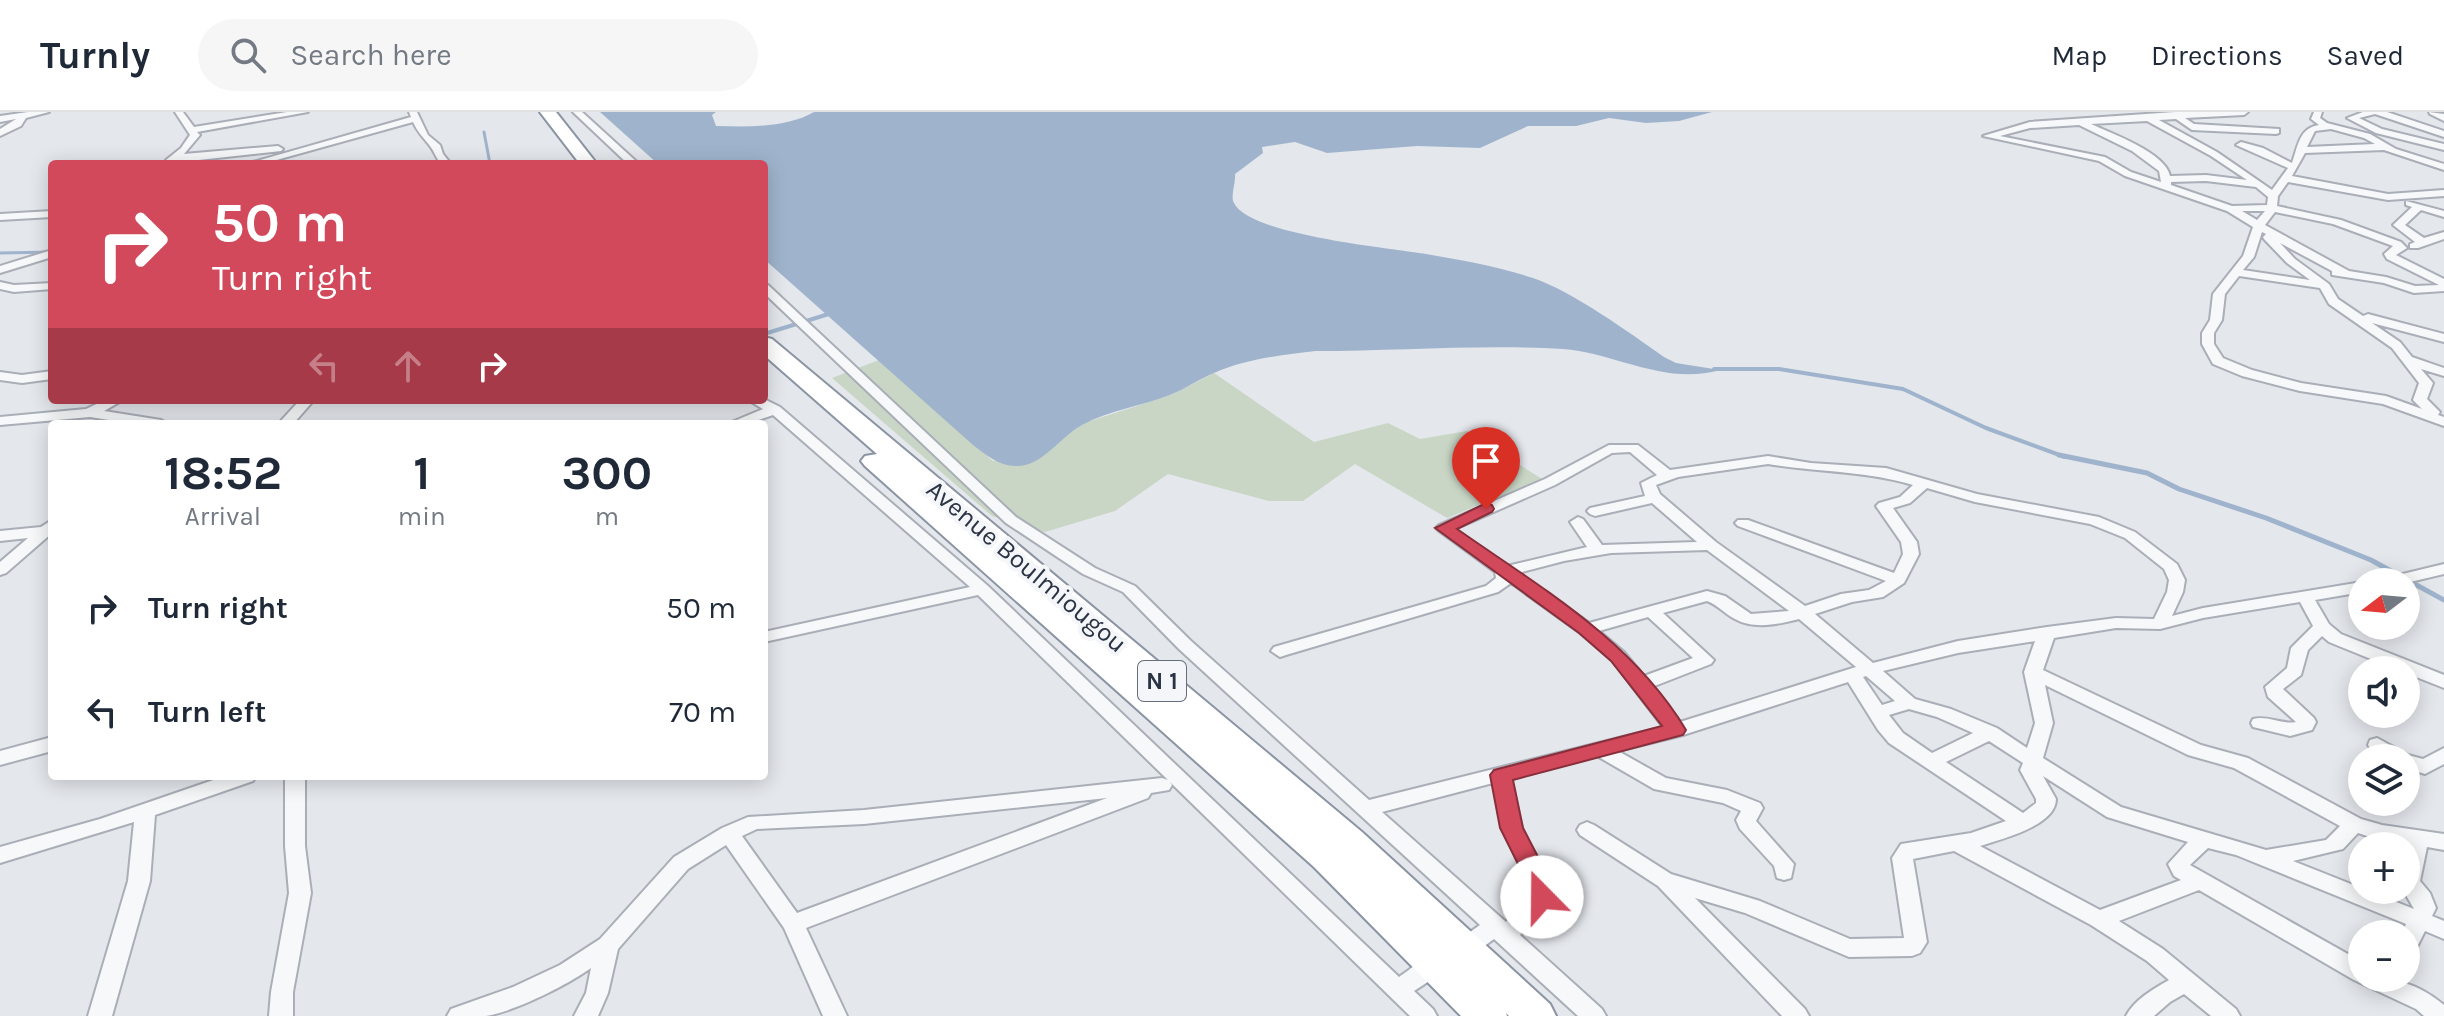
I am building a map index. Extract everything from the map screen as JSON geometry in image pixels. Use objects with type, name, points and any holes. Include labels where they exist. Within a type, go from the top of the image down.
[{"type":"highway","points":[[533,112],[570,160]]},
{"type":"highway","points":[[548,112],[586,160]]},
{"type":"highway","name":"Avenue Boulmiougou","points":[[769,356],[1358,849],[1466,947],[1536,1016]]},
{"type":"highway","name":"Avenue Boulmiougou","points":[[769,356],[1327,857],[1487,1016]]},
{"type":"street","points":[[0,119],[45,112]]},
{"type":"street","points":[[170,160],[195,135],[179,112]]},
{"type":"street","points":[[191,130],[304,112]]},
{"type":"street","points":[[577,112],[630,160]]},
{"type":"street","points":[[2074,112],[2098,120]]},
{"type":"street","points":[[2141,114],[2244,112]]},
{"type":"street","points":[[2318,112],[2316,120],[2367,136],[2388,149],[2444,167]]},
{"type":"street","points":[[2444,134],[2375,112],[2351,118],[2379,131],[2444,149]]},
{"type":"street","points":[[2433,112],[2444,118]]},
{"type":"street","points":[[2203,113],[2306,137]]},
{"type":"street","points":[[2141,114],[2141,120],[2026,125],[1987,135],[2102,159],[2128,174],[2167,182],[2231,209],[2311,257],[2344,272],[2444,298]]},
{"type":"street","points":[[2141,114],[2204,146],[2261,185],[2272,203]]},
{"type":"street","points":[[2179,114],[2192,127],[2276,131]]},
{"type":"street","points":[[0,133],[18,124],[23,116]]},
{"type":"street","points":[[181,160],[299,149],[414,116],[424,136],[437,147],[443,160]]},
{"type":"street","points":[[2080,122],[2141,152],[2164,170],[2167,182]]},
{"type":"street","points":[[2328,125],[2309,130],[2293,167],[2259,225],[2248,257],[2219,294],[2216,320],[2208,333],[2208,344],[2218,361],[2289,385],[2386,400],[2444,421]]},
{"type":"street","points":[[2241,145],[2260,150],[2293,167]]},
{"type":"street","points":[[2301,150],[2444,149]]},
{"type":"street","points":[[261,160],[285,151]]},
{"type":"street","points":[[2102,159],[2141,152]]},
{"type":"street","points":[[2164,166],[2206,178],[2261,185]]},
{"type":"street","points":[[2167,182],[2206,178]]},
{"type":"street","points":[[2285,178],[2321,187],[2393,197],[2444,214]]},
{"type":"street","points":[[2393,197],[2444,193]]},
{"type":"street","points":[[2231,209],[2272,203],[2399,246],[2420,245],[2421,241],[2444,235]]},
{"type":"street","points":[[2420,206],[2398,225],[2421,241]]},
{"type":"street","points":[[0,217],[48,214]]},
{"type":"street","points":[[2259,225],[2273,245],[2320,283],[2333,301],[2387,336],[2427,386],[2419,396],[2420,400],[2444,421]]},
{"type":"street","points":[[2399,246],[2402,248],[2390,254],[2391,257],[2444,283]]},
{"type":"street","points":[[0,270],[48,254]]},
{"type":"street","points":[[2238,273],[2320,283],[2344,272]]},
{"type":"street","points":[[2414,290],[2444,283]]},
{"type":"street","points":[[0,285],[21,289],[48,286]]},
{"type":"street","points":[[768,291],[1011,520],[1089,571],[1129,589],[1185,645],[1594,1016]]},
{"type":"street","points":[[2348,311],[2444,338]]},
{"type":"street","points":[[2408,360],[2444,372]]},
{"type":"street","points":[[0,376],[22,379],[48,376]]},
{"type":"street","points":[[88,418],[110,404]]},
{"type":"street","points":[[289,420],[303,404]]},
{"type":"street","points":[[763,404],[775,410],[982,589],[1171,782],[1425,1016]]},
{"type":"street","points":[[0,421],[71,406],[88,418],[112,420]]},
{"type":"street","points":[[746,420],[775,410]]},
{"type":"street","points":[[1667,475],[1633,448],[1609,449],[1550,482],[1444,528],[1586,629],[1618,656],[1676,730]]},
{"type":"street","points":[[2160,624],[2175,592],[2177,580],[2171,567],[2130,535],[2094,520],[1975,498],[1867,469],[1811,467],[1768,460],[1667,475],[1648,483],[1653,496],[1710,545],[1802,612],[1861,672],[1909,703],[1944,713],[1990,733],[2114,812],[2264,859],[2415,920]]},
{"type":"street","points":[[1586,629],[1707,596],[1721,598],[1744,618],[1755,620],[1802,612],[1880,592],[1898,580],[1911,554],[1909,542],[1884,506],[1905,500],[1924,483]]},
{"type":"street","points":[[1595,511],[1653,496]]},
{"type":"street","points":[[1578,522],[1598,551]]},
{"type":"street","points":[[1743,523],[1898,580]]},
{"type":"street","points":[[0,536],[48,528]]},
{"type":"street","points":[[0,570],[48,529]]},
{"type":"street","points":[[1503,572],[1548,558],[1625,547],[1675,549],[1710,545]]},
{"type":"street","points":[[2420,575],[2444,569]]},
{"type":"street","points":[[1280,651],[1492,589],[1505,580],[1503,572]]},
{"type":"street","points":[[768,636],[982,589]]},
{"type":"street","points":[[1367,808],[1676,730],[1861,672],[1958,647],[2116,623],[2160,624],[2203,613],[2348,589]]},
{"type":"street","points":[[2305,597],[2322,627],[2352,647],[2444,682]]},
{"type":"street","points":[[1641,684],[1705,662],[1651,611]]},
{"type":"street","points":[[2260,723],[2290,730],[2305,726],[2307,722],[2280,701],[2274,687],[2295,671],[2300,648],[2322,627]]},
{"type":"street","points":[[1664,880],[1752,907],[1849,948],[1904,949],[1916,942],[1902,858],[1908,850],[1960,845],[2024,823],[2046,806],[2046,799],[2031,775],[2044,716],[2033,672],[2047,632]]},
{"type":"street","points":[[1861,672],[1888,731],[2024,823]]},
{"type":"street","points":[[2033,672],[2195,750],[2241,763],[2354,824],[2379,832]]},
{"type":"street","points":[[1878,712],[1909,703]]},
{"type":"street","points":[[1931,761],[1990,733]]},
{"type":"street","points":[[0,758],[48,745]]},
{"type":"street","points":[[1599,749],[1661,784],[1727,797],[1753,808],[1747,824],[1784,864],[1784,872]]},
{"type":"street","points":[[2420,765],[2425,767],[2444,755]]},
{"type":"street","points":[[1399,989],[1435,964],[1502,930],[1542,897],[1542,888],[1512,828],[1501,775]]},
{"type":"street","points":[[0,855],[60,839],[234,780]]},
{"type":"street","points":[[281,1016],[282,992],[300,893],[295,846],[295,780]]},
{"type":"street","points":[[459,1016],[521,994],[568,972],[608,945],[668,874],[729,833],[755,822],[784,818],[864,817],[1171,782]]},
{"type":"street","points":[[793,924],[1171,782]]},
{"type":"street","points":[[100,1016],[139,881],[145,810]]},
{"type":"street","points":[[2264,859],[2329,847],[2336,844],[2354,824]]},
{"type":"street","points":[[1587,830],[1664,880],[1797,1016]]},
{"type":"street","points":[[729,833],[793,924],[835,1016]]},
{"type":"street","points":[[2205,839],[2178,864],[2181,870],[2348,963]]},
{"type":"street","points":[[2420,839],[2444,842]]},
{"type":"street","points":[[1960,845],[2099,919],[2155,955],[2228,1016]]},
{"type":"street","points":[[2099,919],[2198,882]]},
{"type":"street","points":[[2420,900],[2425,908],[2420,922],[2444,930]]},
{"type":"street","points":[[586,1016],[597,993],[608,945]]},
{"type":"street","points":[[2138,1016],[2162,995],[2186,982]]},
{"type":"street","points":[[2404,992],[2424,1002],[2441,1016]]},
{"type":"green space","points":[[879,360],[993,461],[1050,449],[1065,434],[1087,422],[1171,395],[1214,373],[1314,442],[1388,423],[1420,439],[1467,431],[1542,479],[1447,518],[1355,464],[1303,501],[1269,501],[1168,474],[1115,511],[1045,532],[992,516],[832,378]]},
{"type":"water","points":[[600,112],[716,112],[712,115],[716,126],[741,126],[779,124],[814,112],[1712,112],[1679,121],[1646,123],[1609,118],[1576,126],[1528,126],[1480,148],[1417,146],[1327,153],[1295,142],[1262,147],[1263,153],[1235,174],[1233,197],[1234,203],[1245,214],[1292,232],[1467,261],[1533,278],[1583,302],[1676,363],[1720,370],[1680,374],[1563,349],[1470,347],[1290,354],[1226,368],[1170,395],[1093,420],[1074,430],[1034,462],[1010,466],[973,445],[768,263],[768,160],[654,160]]},
{"type":"waterway","points":[[484,132],[489,160]]},
{"type":"waterway","points":[[0,253],[48,252]]},
{"type":"waterway","points":[[768,333],[832,313]]},
{"type":"waterway","points":[[1714,369],[1779,369],[1903,389],[1986,428],[2060,455]]},
{"type":"waterway","points":[[2060,455],[2147,473],[2179,489],[2266,518],[2371,560],[2444,600]]},
{"type":"waterway","points":[[2060,455],[2065,457]]},
{"type":"route","points":[[1486,509],[1444,528],[1586,629],[1618,656],[1676,730],[1501,775],[1512,828],[1542,888],[1542,897]]}]
